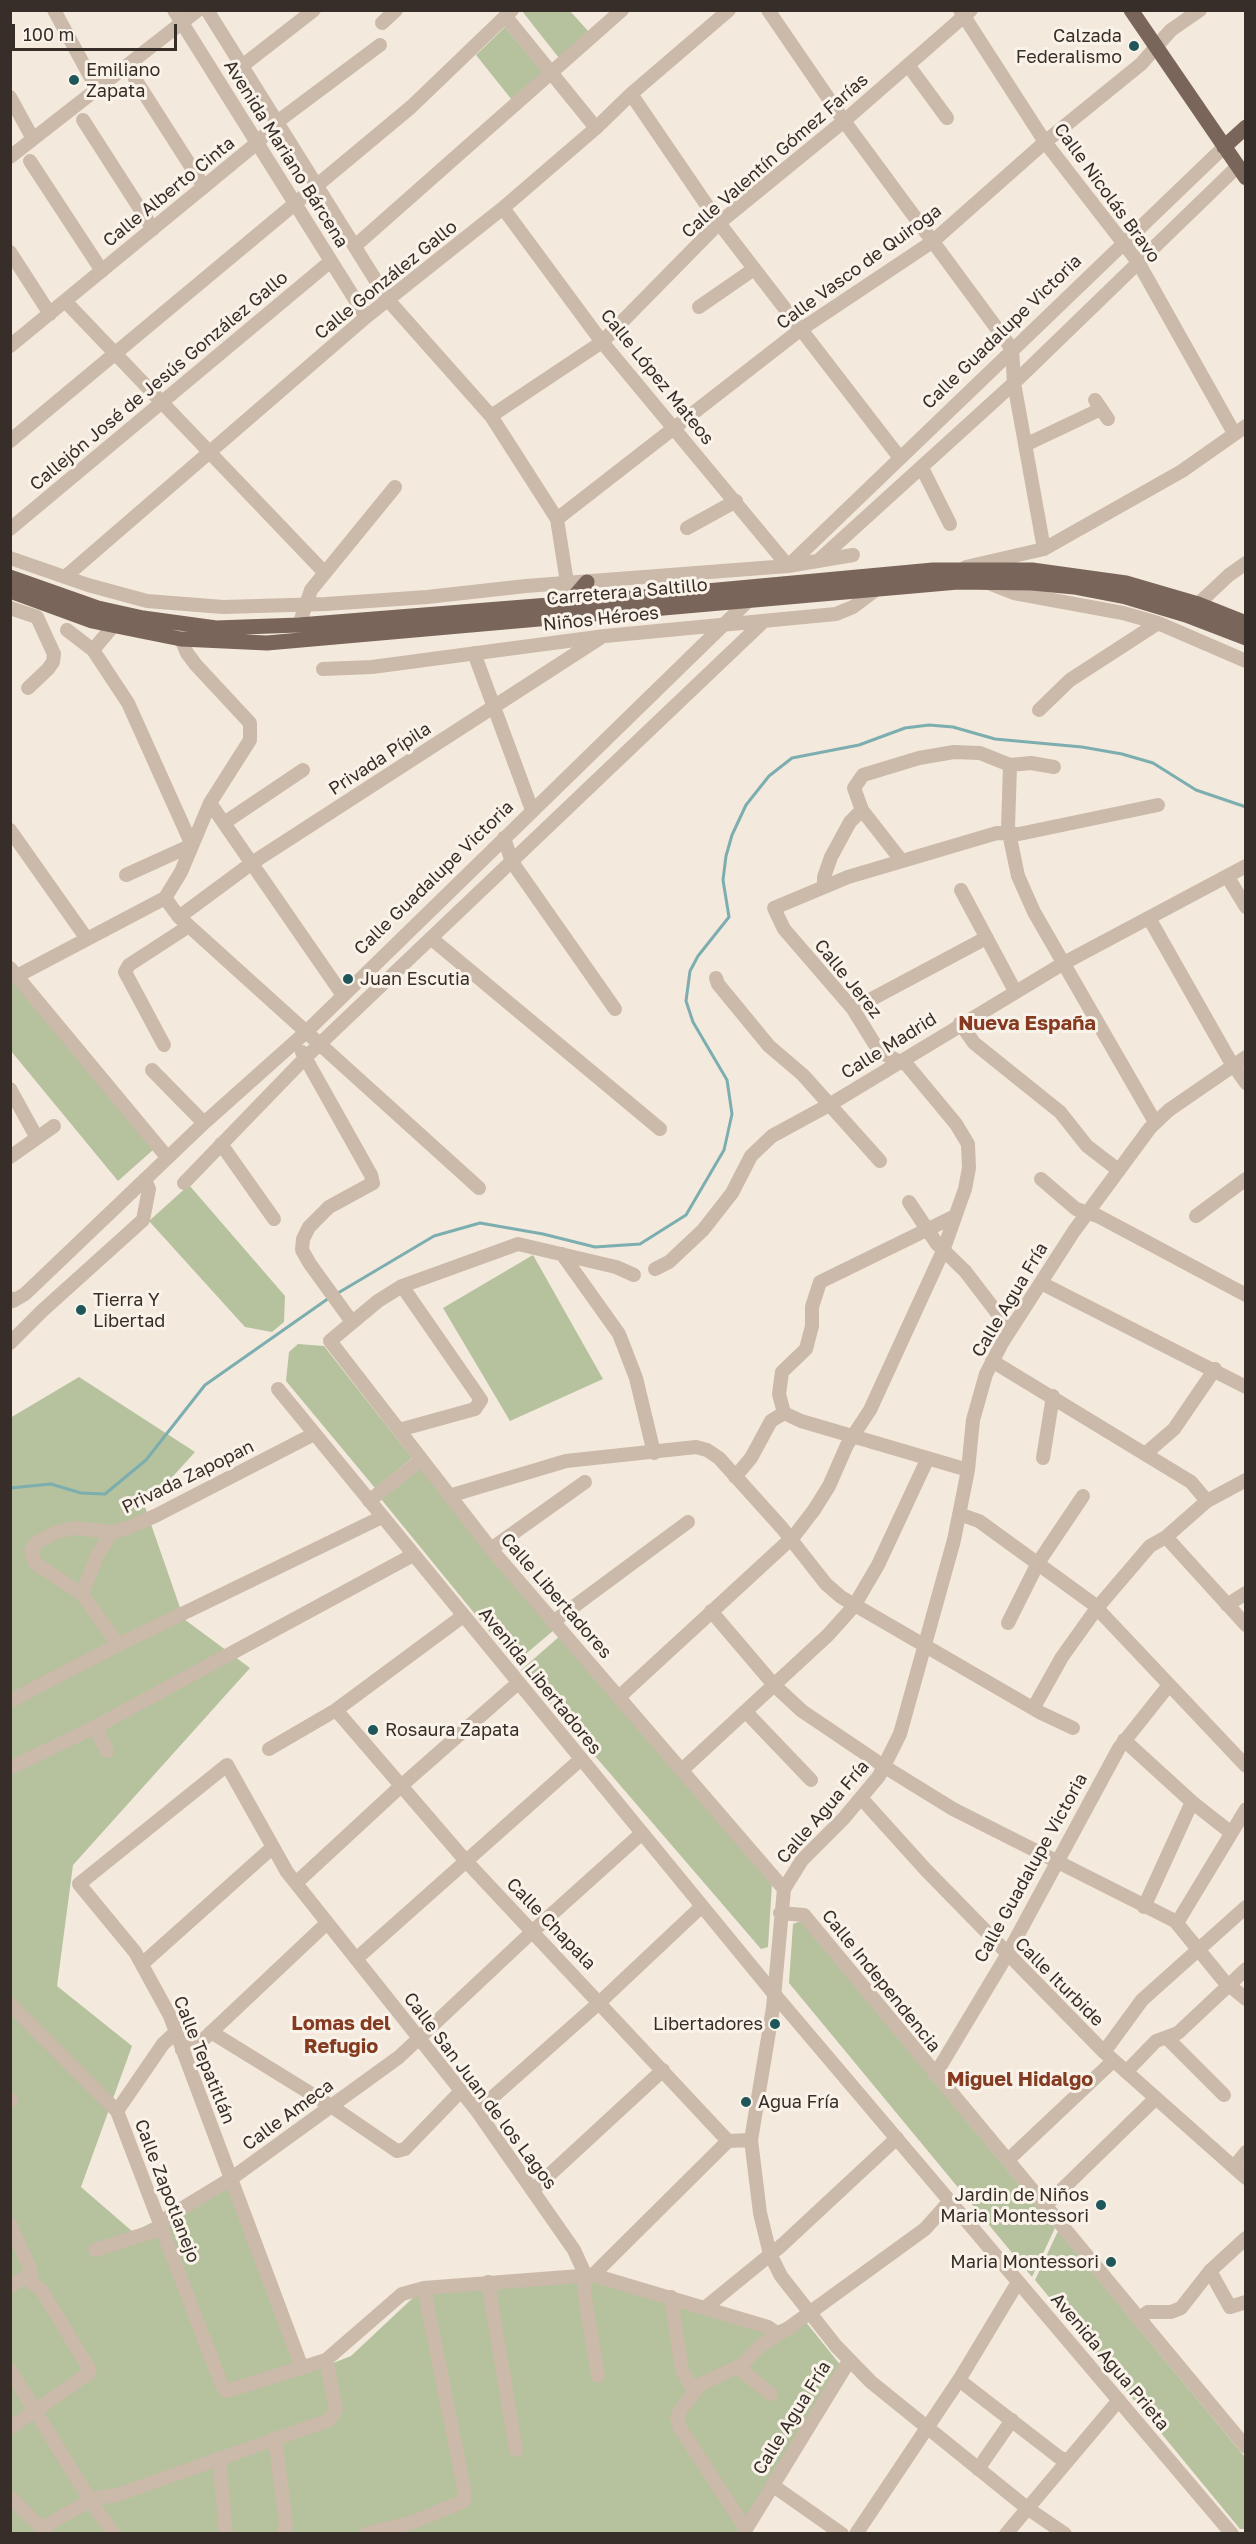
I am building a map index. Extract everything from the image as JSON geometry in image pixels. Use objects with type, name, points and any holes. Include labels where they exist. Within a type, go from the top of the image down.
[{"type":"main road","points":[[1131,10],[1224,147],[1243,168]]},
{"type":"main road","name":"Calle Guadalupe Victoria","points":[[1224,147],[1245,127]]},
{"type":"main road","name":"Carretera a Saltillo","points":[[10,577],[98,608],[162,621],[216,628],[299,625],[958,569],[1032,570],[1075,574],[1126,583],[1198,604],[1245,623]]},
{"type":"main road","points":[[568,603],[587,582]]},
{"type":"main road","name":"Carretera a Saltillo","points":[[10,591],[34,601],[114,625],[182,639],[267,643],[877,589],[986,582],[1074,587],[1126,597],[1186,615],[1245,638]]},
{"type":"street","points":[[54,10],[97,89]]},
{"type":"street","points":[[10,157],[97,89],[178,17],[198,10]]},
{"type":"street","name":"Avenida Mariano Bárcena","points":[[207,10],[388,300],[491,416],[557,519]]},
{"type":"street","points":[[242,66],[314,10]]},
{"type":"street","points":[[382,23],[396,10]]},
{"type":"street","points":[[355,246],[622,10]]},
{"type":"street","name":"Calle González Gallo","points":[[66,577],[366,317],[503,208],[729,10]]},
{"type":"street","points":[[768,10],[844,121],[1012,349],[1014,383],[1044,549]]},
{"type":"street","name":"Calle Vasco de Quiroga","points":[[557,519],[800,330],[932,242],[1045,142],[1141,64],[1171,30],[1200,10]]},
{"type":"street","name":"Calle Valentín Gómez Farías","points":[[491,416],[603,342],[719,223],[844,121],[965,12]]},
{"type":"street","name":"Calle Nicolás Bravo","points":[[965,12],[1045,142],[1138,262],[1240,429]]},
{"type":"street","points":[[10,441],[411,107],[509,14],[551,73],[596,128]]},
{"type":"street","name":"Avenida Mariano Bárcena","points":[[178,17],[366,317]]},
{"type":"street","name":"Calle Alberto Cinta","points":[[10,346],[257,143],[278,122],[380,45]]},
{"type":"street","points":[[908,65],[947,118]]},
{"type":"street","points":[[135,79],[204,187]]},
{"type":"street","points":[[631,94],[719,223],[900,458]]},
{"type":"street","points":[[10,97],[33,139]]},
{"type":"street","points":[[83,120],[153,229]]},
{"type":"street","name":"Calle Guadalupe Victoria","points":[[788,566],[1224,147]]},
{"type":"street","points":[[30,161],[102,271]]},
{"type":"street","points":[[819,560],[1014,383],[1138,262],[1243,168]]},
{"type":"street","name":"Calle López Mateos","points":[[503,208],[603,342],[788,566]]},
{"type":"street","points":[[10,252],[50,314]]},
{"type":"street","name":"Callejón José de Jesús González Gallo","points":[[10,529],[161,400],[331,261]]},
{"type":"street","points":[[699,307],[754,269]]},
{"type":"street","points":[[65,301],[324,572]]},
{"type":"street","points":[[1025,445],[1101,410]]},
{"type":"street","points":[[958,569],[1044,549],[1182,471],[1240,429]]},
{"type":"street","points":[[922,468],[950,524]]},
{"type":"street","points":[[299,625],[304,605],[324,572],[395,487]]},
{"type":"street","points":[[687,528],[736,501]]},
{"type":"street","points":[[557,519],[568,583],[568,603]]},
{"type":"street","points":[[10,558],[147,601],[223,607],[304,605],[428,597],[568,583],[788,566],[853,555]]},
{"type":"street","points":[[1198,604],[1245,563]]},
{"type":"street","points":[[986,582],[1014,593],[1123,613],[1158,623],[1244,661]]},
{"type":"street","name":"Niños Héroes","points":[[323,669],[372,667],[604,636],[846,612],[877,589]]},
{"type":"street","points":[[10,622],[16,610],[34,601]]},
{"type":"street","name":"Calle Guadalupe Victoria","points":[[16,1298],[301,1036],[748,601]]},
{"type":"street","points":[[16,610],[37,617],[52,646],[53,662],[28,688]]},
{"type":"street","points":[[184,1183],[305,1058],[764,621]]},
{"type":"street","points":[[1039,710],[1070,680],[1158,623]]},
{"type":"street","points":[[93,650],[114,625]]},
{"type":"street","points":[[67,630],[93,650],[128,704],[191,844]]},
{"type":"street","name":"Privada Pípila","points":[[164,1045],[124,972],[129,965],[252,863],[604,636]]},
{"type":"street","points":[[167,1157],[14,972],[87,939],[165,898],[181,872],[210,803],[250,740],[252,726],[186,653],[182,639]]},
{"type":"street","points":[[474,653],[532,810]]},
{"type":"street","points":[[901,860],[862,810],[854,788],[859,778],[868,773],[919,758],[954,752],[980,753],[1010,765],[1031,763],[1054,767]]},
{"type":"street","points":[[1010,765],[1009,834],[1018,876],[1025,894],[1155,1122]]},
{"type":"street","name":"Privada Pípila","points":[[224,823],[303,770]]},
{"type":"street","points":[[210,803],[342,994]]},
{"type":"street","points":[[862,810],[850,822],[831,857],[824,877],[824,886],[901,860],[997,833],[1009,834],[1158,805]]},
{"type":"street","points":[[10,830],[87,939]]},
{"type":"street","points":[[504,838],[512,862],[615,1009]]},
{"type":"street","points":[[126,874],[191,844]]},
{"type":"street","name":"Calle Madrid","points":[[655,1269],[669,1262],[704,1230],[732,1193],[758,1147],[772,1136],[830,1105],[960,1023],[1064,963],[1245,866]]},
{"type":"street","points":[[1227,876],[1245,907]]},
{"type":"street","name":"Calle Jerez","points":[[619,1697],[790,1539],[822,1498],[853,1437],[870,1410],[943,1251],[969,1168],[968,1143],[936,1100],[907,1065],[881,1050],[853,1009],[784,929],[774,908],[824,886]]},
{"type":"street","points":[[961,890],[1015,991]]},
{"type":"street","points":[[165,898],[184,921],[292,1019],[301,1036],[305,1058],[371,1175],[373,1184],[329,1207],[309,1227],[303,1239],[302,1250],[352,1322],[402,1286],[518,1244],[634,1275]]},
{"type":"street","points":[[1149,918],[1245,1083]]},
{"type":"street","points":[[853,1009],[986,938]]},
{"type":"street","points":[[432,939],[660,1130]]},
{"type":"street","points":[[716,978],[718,984],[769,1046],[803,1075],[880,1161]]},
{"type":"street","points":[[960,1023],[974,1043],[1060,1112],[1087,1146],[1117,1169]]},
{"type":"street","points":[[301,1036],[320,1044],[479,1188]]},
{"type":"street","name":"Calle Agua Fría","points":[[745,2531],[849,2361],[781,2276],[770,2254],[760,2213],[751,2140],[774,1995],[784,1889],[802,1860],[861,1798],[885,1767],[900,1734],[959,1514],[968,1470],[976,1405],[993,1360],[1086,1214],[1117,1169],[1155,1122],[1245,1057]]},
{"type":"street","points":[[153,1070],[204,1123]]},
{"type":"street","points":[[10,1089],[37,1138]]},
{"type":"street","points":[[10,1157],[54,1126]]},
{"type":"street","points":[[221,1144],[274,1219]]},
{"type":"street","points":[[10,1343],[143,1220],[149,1189],[145,1179]]},
{"type":"street","points":[[1041,1179],[1076,1209],[1098,1216],[1245,1295]]},
{"type":"street","points":[[1196,1216],[1245,1179]]},
{"type":"street","points":[[909,1202],[943,1251],[965,1271],[1001,1318],[1013,1326]]},
{"type":"street","points":[[784,1413],[779,1394],[782,1372],[806,1349],[813,1325],[812,1307],[820,1282],[925,1228],[955,1216]]},
{"type":"street","points":[[562,1254],[619,1334],[636,1378],[654,1453]]},
{"type":"street","points":[[1041,1283],[1245,1387]]},
{"type":"street","points":[[399,1430],[475,1408],[480,1403],[480,1397],[402,1286]]},
{"type":"street","points":[[16,1298],[42,1311]]},
{"type":"street","name":"Calle Libertadores","points":[[352,1322],[330,1341],[399,1430],[416,1463],[448,1496],[553,1622],[683,1769],[784,1889]]},
{"type":"street","points":[[993,1360],[1196,1486],[1207,1501]]},
{"type":"street","points":[[1145,1454],[1174,1429],[1215,1370]]},
{"type":"street","name":"Avenida Libertadores","points":[[278,1389],[314,1434],[371,1498],[382,1517],[774,1995]]},
{"type":"street","points":[[1043,1458],[1053,1396]]},
{"type":"street","points":[[784,1413],[801,1421],[927,1460],[968,1470]]},
{"type":"street","points":[[735,1477],[751,1458],[771,1421],[784,1413]]},
{"type":"street","name":"Privada Zapopan","points":[[118,1645],[82,1594],[35,1563],[31,1550],[36,1543],[57,1532],[74,1528],[112,1532],[155,1516],[314,1434]]},
{"type":"street","points":[[448,1496],[566,1461],[696,1447],[707,1450],[719,1458],[826,1584],[854,1606],[1041,1713],[1073,1728]]},
{"type":"street","points":[[683,1769],[828,1635],[854,1606],[879,1565],[927,1460]]},
{"type":"street","points":[[371,1498],[416,1463]]},
{"type":"street","points":[[1034,1707],[1062,1657],[1097,1608],[1150,1546],[1166,1536],[1207,1501],[1245,1480]]},
{"type":"street","points":[[491,1549],[585,1482]]},
{"type":"street","points":[[1008,1623],[1038,1563],[1083,1496]]},
{"type":"street","points":[[959,1514],[979,1521],[1097,1608],[1245,1766]]},
{"type":"street","points":[[10,1701],[118,1645],[382,1517]]},
{"type":"street","points":[[553,1622],[688,1522]]},
{"type":"street","points":[[82,1594],[97,1556],[112,1532]]},
{"type":"street","points":[[1166,1536],[1245,1625]]},
{"type":"street","points":[[10,1768],[95,1728],[413,1555]]},
{"type":"street","points":[[1227,1605],[1245,1593]]},
{"type":"street","points":[[711,1611],[774,1685],[802,1711],[885,1767],[976,1822],[1177,1923],[1196,1950],[1245,1999]]},
{"type":"street","points":[[269,1749],[336,1710],[463,1616]]},
{"type":"street","points":[[296,1884],[401,1786],[518,1683]]},
{"type":"street","name":"Calle Guadalupe Victoria","points":[[935,2075],[1007,1955],[1124,1740],[1169,1685]]},
{"type":"street","name":"Calle Chapala","points":[[336,1710],[465,1860],[728,2141]]},
{"type":"street","points":[[746,1712],[811,1780]]},
{"type":"street","points":[[95,1728],[107,1751]]},
{"type":"street","points":[[1124,1740],[1192,1802],[1230,1832]]},
{"type":"street","points":[[356,1959],[581,1759]]},
{"type":"street","name":"Calle San Juan de los Lagos","points":[[79,1884],[227,1765],[296,1884],[462,2091],[534,2189],[589,2274]]},
{"type":"street","name":"Calle Iturbide","points":[[861,1798],[1007,1955],[1108,2057],[1245,2178]]},
{"type":"street","points":[[1144,1906],[1192,1802]]},
{"type":"street","points":[[1177,1923],[1245,1809]]},
{"type":"street","name":"Calle Ameca","points":[[95,2250],[145,2236],[168,2217],[232,2178],[420,2039],[533,1931],[642,1833]]},
{"type":"street","points":[[142,1964],[273,1847]]},
{"type":"street","name":"Calle Tepatitlán","points":[[79,1884],[142,1964],[176,2032],[302,2368]]},
{"type":"street","points":[[477,2111],[600,2002],[702,1906]]},
{"type":"street","points":[[1008,2160],[1108,2057],[1142,2000],[1245,1907]]},
{"type":"street","name":"Calle Independencia","points":[[780,1920],[804,1915],[1245,2447]]},
{"type":"street","points":[[182,2050],[211,2032],[327,1923]]},
{"type":"street","points":[[1126,2072],[1156,2041],[1178,2033],[1245,1969]]},
{"type":"street","name":"Avenida Agua Prieta","points":[[774,1995],[1232,2534]]},
{"type":"street","name":"Calle Zapotlanejo","points":[[10,2004],[117,2111],[222,2386],[227,2391],[302,2368]]},
{"type":"street","points":[[117,2111],[162,2044],[176,2032]]},
{"type":"street","points":[[211,2032],[331,2106],[400,2152],[462,2091]]},
{"type":"street","points":[[1168,2038],[1224,2095]]},
{"type":"street","points":[[534,2189],[663,2070]]},
{"type":"street","points":[[1045,2206],[1155,2099]]},
{"type":"street","points":[[706,2307],[770,2254],[897,2138]]},
{"type":"street","points":[[598,2376],[584,2291],[589,2274],[728,2141],[751,2140]]},
{"type":"street","points":[[1234,2168],[1245,2152]]},
{"type":"street","points":[[745,2531],[680,2428],[677,2418],[694,2391],[706,2381],[738,2368],[755,2349],[925,2229],[950,2201]]},
{"type":"street","points":[[10,2224],[29,2274],[42,2291],[89,2370],[85,2378],[10,2428]]},
{"type":"street","points":[[1138,2319],[1148,2312],[1171,2312],[1181,2308],[1210,2271],[1245,2238]]},
{"type":"street","points":[[1210,2271],[1230,2307],[1245,2302]]},
{"type":"street","points":[[10,2286],[29,2274]]},
{"type":"street","points":[[302,2368],[326,2360],[402,2294],[424,2288],[589,2274],[768,2326],[778,2334]]},
{"type":"street","points":[[488,2282],[516,2450]]},
{"type":"street","points":[[856,2534],[959,2380],[1018,2282]]},
{"type":"street","points":[[366,2534],[413,2522],[464,2501],[464,2488],[424,2288]]},
{"type":"street","points":[[671,2297],[682,2370],[694,2391]]},
{"type":"street","points":[[10,2497],[45,2530],[90,2500],[117,2495],[334,2416],[336,2410],[326,2360]]},
{"type":"street","points":[[849,2361],[978,2469],[1027,2508],[1065,2534]]},
{"type":"street","points":[[738,2368],[771,2394]]},
{"type":"street","points":[[10,2370],[90,2500],[114,2534]]},
{"type":"street","points":[[959,2380],[1060,2458],[1068,2460]]},
{"type":"street","points":[[1006,2534],[1119,2400]]},
{"type":"street","points":[[978,2469],[1012,2420]]},
{"type":"street","points":[[275,2438],[286,2524],[284,2534]]},
{"type":"street","points":[[219,2458],[226,2534]]},
{"type":"street","points":[[772,2485],[842,2534]]},
{"type":"green space","points":[[522,11],[570,11],[589,32],[559,58]]},
{"type":"green space","points":[[505,27],[543,73],[512,100],[476,55]]},
{"type":"green space","points":[[10,974],[154,1149],[118,1181],[11,1051]]},
{"type":"green space","points":[[189,1185],[285,1296],[284,1322],[272,1332],[245,1327],[149,1221]]},
{"type":"green space","points":[[533,1255],[603,1379],[510,1421],[443,1308]]},
{"type":"green space","points":[[298,1344],[324,1346],[412,1458],[375,1488],[286,1381],[289,1352]]},
{"type":"green space","points":[[79,1377],[195,1452],[145,1507],[184,1619],[250,1668],[73,1865],[57,1986],[132,2046],[81,2187],[133,2232],[231,2183],[308,2373],[351,2356],[417,2294],[593,2275],[776,2326],[801,2316],[842,2367],[746,2533],[11,2533],[10,1418]]},
{"type":"green space","points":[[420,1468],[554,1630],[515,1663],[381,1499]]},
{"type":"green space","points":[[560,1636],[772,1883],[768,1947],[761,1949],[521,1670]]},
{"type":"green space","points":[[801,1921],[1055,2228],[1032,2277],[789,1983],[793,1924]]},
{"type":"green space","points":[[1058,2231],[1245,2457],[1245,2529],[1240,2529],[1035,2280]]},
{"type":"waterway","points":[[338,1293],[434,1236],[480,1223],[543,1234],[595,1247],[640,1244],[686,1215],[724,1150],[732,1114],[727,1080],[693,1022],[686,1001],[690,971],[698,956],[729,917],[723,880],[726,856],[732,835],[746,805],[769,776],[792,758],[859,745],[905,728],[929,725],[953,727],[995,739],[1082,747],[1122,754],[1153,763],[1196,790],[1246,807]]},
{"type":"waterway","points":[[10,1488],[51,1484],[81,1493],[105,1494],[146,1460],[205,1385],[329,1298]]},
{"type":"place","name":"Calzada Federalismo","points":[[1134,46]]},
{"type":"place","name":"Emiliano Zapata","points":[[74,80]]},
{"type":"place","name":"Juan Escutia","points":[[348,979]]},
{"type":"place","name":"Tierra Y Libertad","points":[[81,1310]]},
{"type":"place","name":"Rosaura Zapata","points":[[373,1730]]},
{"type":"place","name":"Libertadores","points":[[775,2024]]},
{"type":"place","name":"Agua Fría","points":[[746,2102]]},
{"type":"place","name":"Jardin de Niños Maria Montessori","points":[[1101,2205]]},
{"type":"place","name":"Maria Montessori","points":[[1111,2262]]},
{"type":"district","name":"Nueva España","points":[[1027,1024]]},
{"type":"district","name":"Lomas del Refugio","points":[[341,2036]]},
{"type":"district","name":"Miguel Hidalgo","points":[[1020,2080]]}]
